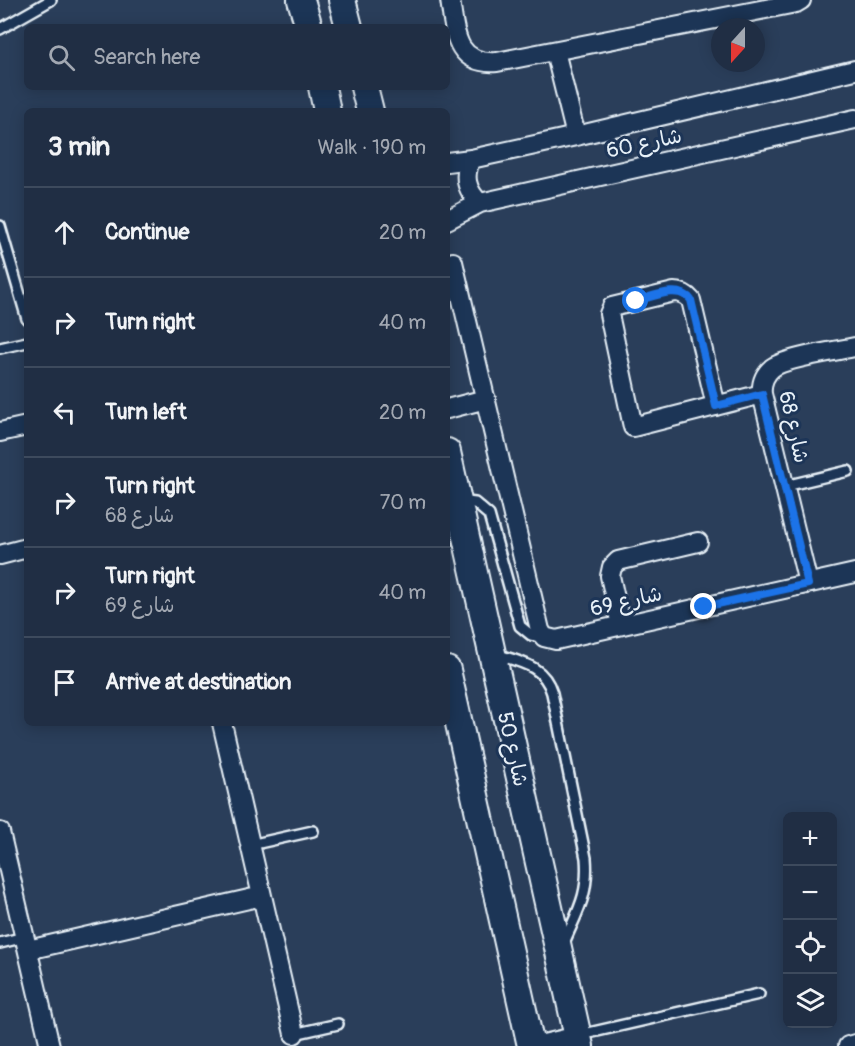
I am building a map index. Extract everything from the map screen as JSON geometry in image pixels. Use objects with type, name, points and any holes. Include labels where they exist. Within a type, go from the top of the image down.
[{"type":"street","points":[[301,0],[308,24]]},
{"type":"street","points":[[342,0],[348,24]]},
{"type":"street","points":[[450,0],[457,38],[462,50],[471,59],[484,63],[497,63],[796,3],[801,0]]},
{"type":"street","points":[[555,51],[576,136]]},
{"type":"street","name":"شارع 60","points":[[450,162],[576,136],[855,70]]},
{"type":"street","points":[[323,90],[326,108]]},
{"type":"street","points":[[365,90],[369,108]]},
{"type":"street","name":"شارع 60","points":[[450,218],[480,203],[855,119]]},
{"type":"street","points":[[471,159],[466,178],[468,188],[480,203]]},
{"type":"street","points":[[453,262],[540,630],[548,639]]},
{"type":"street","points":[[716,406],[691,300],[688,296],[674,292],[612,307],[609,314],[633,427],[716,406],[762,394]]},
{"type":"street","name":"شارع 68","points":[[808,584],[762,394],[762,382],[766,374],[779,363],[855,347]]},
{"type":"street","points":[[450,408],[486,399]]},
{"type":"street","points":[[0,432],[24,427]]},
{"type":"street","name":"شارع 50","points":[[450,467],[579,1041]]},
{"type":"street","points":[[621,625],[610,576],[615,564],[618,561],[699,542]]},
{"type":"street","points":[[0,555],[24,549]]},
{"type":"street","name":"شارع 69","points":[[548,639],[556,640],[855,573]]},
{"type":"street","points":[[450,683],[533,1046],[579,1041]]},
{"type":"street","points":[[223,726],[294,1034]]},
{"type":"street","points":[[1,840],[50,1046]]},
{"type":"street","points":[[26,944],[262,896]]},
{"type":"street","points":[[848,1046],[855,1044]]},
{"type":"lane","points":[[0,29],[51,0]]},
{"type":"lane","points":[[0,226],[24,309]]},
{"type":"lane","points":[[0,348],[24,343]]},
{"type":"lane","points":[[785,486],[848,471]]},
{"type":"lane","points":[[457,501],[475,503],[489,515],[520,626],[531,635],[548,639]]},
{"type":"lane","points":[[492,654],[536,669],[544,675],[552,693],[587,872],[582,901],[560,953]]},
{"type":"lane","points":[[250,845],[314,831]]},
{"type":"lane","points":[[0,943],[26,944]]},
{"type":"lane","points":[[579,1041],[759,994]]},
{"type":"lane","points":[[294,1034],[338,1024]]},
{"type":"route","points":[[636,301],[674,292],[688,296],[691,300],[716,406],[762,394],[808,584],[704,607]]}]
